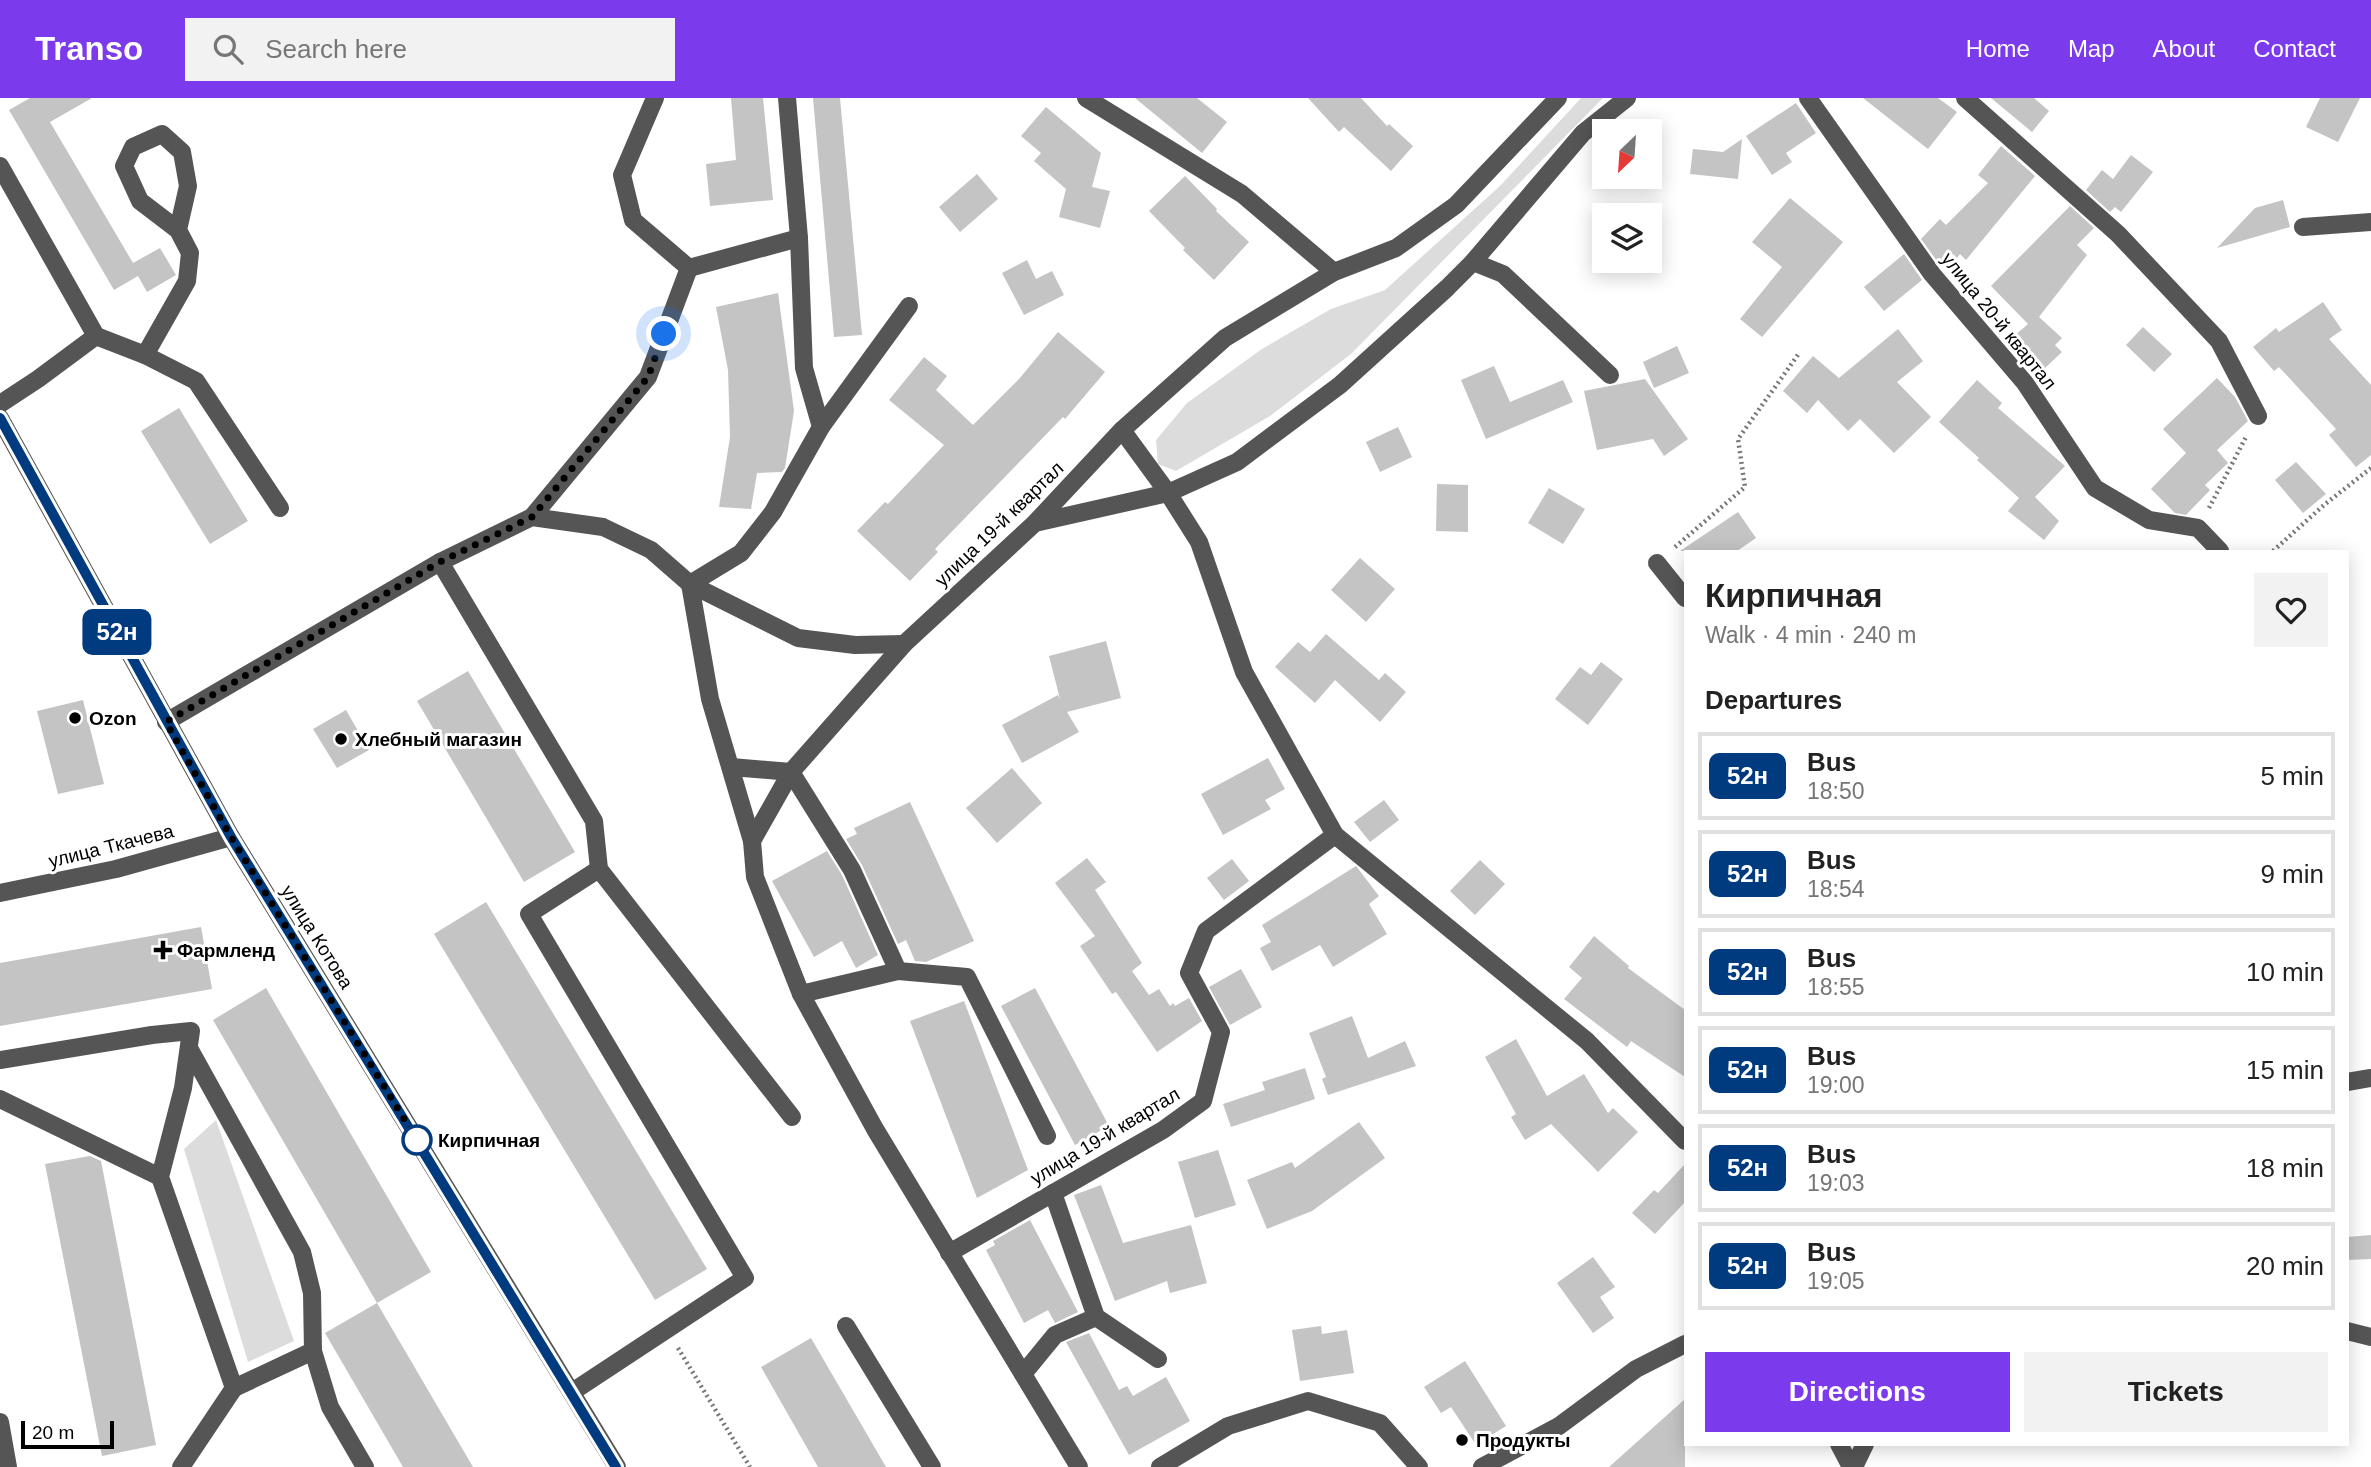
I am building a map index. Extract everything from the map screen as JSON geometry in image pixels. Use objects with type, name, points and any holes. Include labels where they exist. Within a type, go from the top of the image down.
[{"type":"street","points":[[655,98],[622,175],[632,220],[689,268]]},
{"type":"street","points":[[787,98],[799,238],[804,368],[821,427]]},
{"type":"street","points":[[1086,98],[1242,194],[1334,272]]},
{"type":"street","name":"улица 19-й квартал","points":[[752,841],[790,772],[904,644],[1035,523],[1122,430],[1225,338],[1334,272],[1396,248],[1456,205],[1540,105],[1558,98]]},
{"type":"street","points":[[1035,523],[1168,493],[1237,461],[1330,393],[1447,288],[1473,262],[1583,133],[1627,98]]},
{"type":"street","name":"улица 20-й квартал","points":[[1808,98],[1933,274],[2025,383],[2095,488],[2149,520],[2198,528]]},
{"type":"street","points":[[1965,98],[2118,234],[2219,341],[2258,416]]},
{"type":"street","points":[[145,355],[187,281],[190,253],[178,230],[141,201],[124,166],[133,147],[162,134],[183,152],[188,186],[178,230]]},
{"type":"street","points":[[0,166],[96,336],[145,355],[196,381],[281,508]]},
{"type":"street","points":[[2303,227],[2371,222]]},
{"type":"street","points":[[689,268],[799,238]]},
{"type":"street","points":[[1473,262],[1503,274],[1610,375]]},
{"type":"street","points":[[166,722],[440,562],[532,517],[648,377],[689,268]]},
{"type":"street","points":[[690,584],[741,552],[774,512],[821,427],[909,306]]},
{"type":"street","points":[[0,404],[96,336]]},
{"type":"street","name":"улица Котова","points":[[0,418],[231,837],[617,1467]]},
{"type":"street","points":[[1122,430],[1168,493],[1199,542],[1244,672],[1335,835],[1587,1041],[1684,1140]]},
{"type":"street","points":[[532,517],[603,527],[651,550],[690,584],[798,638],[855,645],[904,644]]},
{"type":"street","points":[[2198,528],[2219,550]]},
{"type":"street","points":[[440,562],[594,821],[599,869],[792,1117]]},
{"type":"street","points":[[1657,563],[1684,597]]},
{"type":"street","points":[[690,584],[710,699],[752,841],[755,877],[801,995],[875,1129],[1079,1467]]},
{"type":"street","points":[[731,767],[790,772],[852,870],[898,971]]},
{"type":"street","name":"улица 19-й квартал","points":[[950,1253],[1163,1130],[1203,1101],[1221,1032],[1189,973],[1206,931],[1335,835]]},
{"type":"street","name":"улица Ткачева","points":[[0,893],[116,869],[231,837]]},
{"type":"street","points":[[572,1392],[745,1278],[529,914],[599,869]]},
{"type":"street","points":[[801,995],[898,971],[967,977],[1047,1136]]},
{"type":"street","points":[[0,1060],[191,1031],[183,1087],[160,1177],[234,1388]]},
{"type":"street","points":[[189,1048],[302,1252],[312,1293],[313,1352],[330,1406],[365,1467]]},
{"type":"street","points":[[2349,1082],[2371,1078]]},
{"type":"street","points":[[0,1099],[160,1177]]},
{"type":"street","points":[[1053,1192],[1096,1317],[1158,1359]]},
{"type":"street","points":[[1023,1374],[1055,1335],[1096,1317]]},
{"type":"street","points":[[846,1326],[932,1467]]},
{"type":"street","points":[[2349,1332],[2371,1337]]},
{"type":"street","points":[[1482,1467],[1559,1426],[1636,1369],[1684,1345]]},
{"type":"street","points":[[181,1467],[234,1388],[313,1352]]},
{"type":"street","points":[[1160,1467],[1228,1426],[1308,1401],[1380,1423],[1419,1467]]},
{"type":"street","points":[[0,1422],[8,1467]]},
{"type":"street","points":[[1840,1446],[1852,1467]]},
{"type":"street","points":[[1852,1467],[1864,1446]]},
{"type":"path","points":[[1657,563],[1745,487],[1738,439],[1800,352]]},
{"type":"path","points":[[2198,528],[2258,416]]},
{"type":"path","points":[[2274,550],[2324,505],[2371,468]]},
{"type":"path","points":[[667,1330],[750,1467]]},
{"type":"shaded area","points":[[1581,98],[1603,98],[1351,354],[1270,416],[1176,471],[1158,464],[1156,440],[1187,403],[1262,349],[1331,309],[1385,290],[1500,186]]},
{"type":"shaded area","points":[[216,1120],[294,1341],[248,1362],[184,1149]]},
{"type":"building","points":[[30,98],[92,98],[50,122],[133,263],[160,248],[176,275],[147,292],[138,276],[114,290],[9,110]]},
{"type":"building","points":[[731,98],[763,98],[773,200],[710,206],[706,164],[736,160]]},
{"type":"building","points":[[813,98],[840,98],[862,335],[834,337]]},
{"type":"building","points":[[1135,98],[1197,98],[1227,122],[1202,153]]},
{"type":"building","points":[[1308,98],[1361,98],[1387,126],[1389,124],[1413,146],[1391,171],[1344,127],[1339,132]]},
{"type":"building","points":[[1863,98],[1938,98],[1957,112],[1928,149]]},
{"type":"building","points":[[1991,98],[2034,98],[2049,111],[2032,132]]},
{"type":"building","points":[[2320,98],[2360,98],[2338,142],[2306,127]]},
{"type":"building","points":[[1796,103],[1816,133],[1786,153],[1792,162],[1772,175],[1746,136]]},
{"type":"building","points":[[1046,107],[1101,153],[1092,187],[1110,191],[1100,228],[1059,217],[1066,189],[1034,161],[1041,153],[1021,136]]},
{"type":"building","points":[[1742,139],[1738,179],[1690,174],[1693,149],[1723,152]]},
{"type":"building","points":[[2001,146],[2035,176],[1966,260],[1960,254],[1957,258],[1953,254],[1940,265],[1921,239],[1940,219],[1946,225],[1988,183],[1978,175]]},
{"type":"building","points":[[2131,155],[2153,172],[2121,212],[2115,207],[2110,212],[2086,190],[2102,170],[2113,179]]},
{"type":"building","points":[[977,174],[998,199],[960,232],[939,207]]},
{"type":"building","points":[[1185,176],[1216,211],[1249,242],[1214,280],[1149,211]]},
{"type":"building","points":[[1790,198],[1843,242],[1762,337],[1740,319],[1782,267],[1752,242]]},
{"type":"building","points":[[2283,200],[2290,227],[2217,248],[2255,208]]},
{"type":"building","points":[[2070,206],[2094,228],[2077,245],[2087,255],[2039,317],[2062,338],[2055,345],[2062,352],[2044,369],[2014,336],[2028,324],[1991,286]]},
{"type":"building","points":[[1904,254],[1922,280],[1884,311],[1864,287]]},
{"type":"building","points":[[1027,260],[1036,279],[1052,271],[1064,295],[1024,315],[1002,273]]},
{"type":"building","points":[[778,293],[794,411],[785,468],[782,472],[757,473],[751,509],[719,507],[730,437],[728,370],[716,307]]},
{"type":"building","points":[[2323,302],[2342,330],[2329,339],[2371,385],[2371,455],[2356,467],[2329,435],[2336,429],[2279,367],[2274,371],[2253,347],[2276,328],[2279,332]]},
{"type":"building","points":[[2143,327],[2172,354],[2154,372],[2126,345]]},
{"type":"building","points":[[1898,329],[1923,361],[1897,382],[1931,417],[1894,453],[1860,419],[1848,431],[1818,400],[1807,413],[1783,391],[1813,356],[1839,378]]},
{"type":"building","points":[[1058,332],[1105,372],[1065,419],[1063,417],[935,549],[938,552],[910,581],[857,531],[885,502],[888,504],[944,445],[889,400],[924,357],[947,376],[936,390],[973,425],[1019,379]]},
{"type":"building","points":[[1677,346],[1689,373],[1654,388],[1643,362]]},
{"type":"building","points":[[1494,366],[1510,402],[1563,380],[1573,402],[1486,439],[1461,380]]},
{"type":"building","points":[[2217,378],[2235,397],[2248,421],[2217,450],[2228,463],[2205,485],[2210,490],[2186,515],[2175,513],[2151,489],[2186,453],[2163,429]]},
{"type":"building","points":[[1645,379],[1688,439],[1664,456],[1653,439],[1597,450],[1584,391]]},
{"type":"building","points":[[1977,380],[2002,403],[1998,408],[2065,466],[2035,497],[2059,521],[2044,540],[2008,511],[2019,498],[1939,422]]},
{"type":"building","points":[[179,408],[248,521],[210,544],[141,431]]},
{"type":"building","points":[[1398,427],[1412,457],[1380,472],[1366,442]]},
{"type":"building","points":[[2296,462],[2326,494],[2303,513],[2275,480]]},
{"type":"building","points":[[1437,484],[1468,485],[1468,532],[1436,531]]},
{"type":"building","points":[[1549,488],[1585,509],[1563,544],[1528,523]]},
{"type":"building","points":[[1738,512],[1756,538],[1738,550],[1680,551]]},
{"type":"building","points":[[1360,558],[1395,589],[1366,622],[1331,590]]},
{"type":"building","points":[[1326,634],[1379,680],[1385,673],[1406,692],[1380,722],[1335,680],[1315,703],[1275,667],[1298,642],[1310,652]]},
{"type":"building","points":[[1106,641],[1121,698],[1067,712],[1079,732],[1022,763],[1002,725],[1058,695],[1060,699],[1049,656]]},
{"type":"building","points":[[1601,662],[1623,679],[1588,725],[1555,699],[1580,667],[1591,675]]},
{"type":"building","points":[[468,671],[575,852],[524,882],[417,701]]},
{"type":"building","points":[[83,700],[104,784],[58,794],[37,711]]},
{"type":"building","name":"Хлебный магазин","points":[[346,710],[369,750],[337,768],[313,729]]},
{"type":"building","points":[[1268,758],[1285,789],[1265,800],[1271,809],[1223,835],[1201,794]]},
{"type":"building","points":[[1012,768],[1042,803],[997,843],[966,808]]},
{"type":"building","points":[[1384,800],[1399,820],[1370,842],[1354,822]]},
{"type":"building","points":[[910,802],[974,941],[926,962],[915,961],[906,940],[898,944],[862,865],[846,839],[857,834],[854,828]]},
{"type":"building","points":[[827,851],[842,875],[878,955],[856,968],[842,941],[814,957],[772,881]]},
{"type":"building","points":[[1087,858],[1106,882],[1095,890],[1142,963],[1132,971],[1149,995],[1159,989],[1170,1006],[1189,998],[1202,1021],[1157,1052],[1116,992],[1112,994],[1080,946],[1095,936],[1055,883]]},
{"type":"building","points":[[1232,859],[1249,881],[1224,900],[1207,878]]},
{"type":"building","points":[[1480,860],[1505,884],[1475,915],[1450,891]]},
{"type":"building","points":[[1356,866],[1379,896],[1369,904],[1387,934],[1333,967],[1320,945],[1272,971],[1260,948],[1271,942],[1262,925]]},
{"type":"building","points":[[486,902],[707,1269],[655,1300],[434,934]]},
{"type":"building","points":[[201,927],[212,989],[0,1026],[0,963]]},
{"type":"building","points":[[1594,936],[1629,966],[1628,968],[1684,1009],[1684,1076],[1631,1041],[1627,1047],[1564,999],[1582,978],[1569,967]]},
{"type":"building","points":[[1241,969],[1262,1007],[1230,1025],[1209,987]]},
{"type":"building","points":[[266,988],[431,1272],[377,1303],[213,1020]]},
{"type":"building","points":[[1035,988],[1109,1126],[1075,1145],[1001,1006]]},
{"type":"building","points":[[964,1001],[1028,1170],[977,1198],[910,1021]]},
{"type":"building","points":[[1352,1016],[1368,1058],[1405,1041],[1416,1066],[1328,1095],[1322,1079],[1326,1077],[1309,1033]]},
{"type":"building","points":[[1516,1039],[1547,1096],[1584,1074],[1608,1113],[1613,1108],[1638,1132],[1598,1172],[1551,1124],[1525,1140],[1511,1117],[1516,1114],[1485,1057]]},
{"type":"building","points":[[1305,1068],[1315,1099],[1231,1127],[1223,1104],[1265,1090],[1262,1082]]},
{"type":"building","points":[[1359,1122],[1385,1158],[1312,1211],[1267,1229],[1247,1180],[1292,1162],[1295,1168]]},
{"type":"building","points":[[1218,1150],[1236,1205],[1195,1218],[1178,1162]]},
{"type":"building","points":[[90,1156],[101,1161],[156,1445],[102,1456],[45,1164]]},
{"type":"building","points":[[1684,1165],[1684,1203],[1655,1234],[1632,1213],[1654,1190],[1658,1193]]},
{"type":"building","points":[[1101,1185],[1123,1243],[1191,1225],[1207,1283],[1170,1293],[1167,1281],[1115,1301],[1074,1195]]},
{"type":"building","points":[[1030,1220],[1078,1312],[1055,1323],[1048,1310],[1024,1323],[986,1250],[995,1245],[993,1241]]},
{"type":"building","points":[[2371,1235],[2371,1259],[2349,1260],[2349,1237]]},
{"type":"building","points":[[1593,1257],[1615,1287],[1600,1297],[1614,1318],[1593,1333],[1557,1283]]},
{"type":"building","points":[[377,1303],[473,1467],[403,1467],[325,1333]]},
{"type":"building","points":[[1321,1326],[1322,1334],[1347,1330],[1354,1373],[1300,1381],[1292,1330]]},
{"type":"building","points":[[1089,1333],[1119,1390],[1127,1386],[1133,1396],[1166,1377],[1190,1421],[1129,1455],[1066,1342]]},
{"type":"building","points":[[811,1338],[886,1467],[818,1467],[761,1367]]},
{"type":"building","points":[[1465,1361],[1506,1426],[1476,1445],[1451,1407],[1441,1413],[1424,1387]]},
{"type":"building","points":[[1684,1400],[1685,1467],[1609,1467]]},
{"type":"bus line","name":"52н","points":[[0,418],[231,837],[616,1467]]},
{"type":"place","name":"Ozon","points":[[75,718]]},
{"type":"place","name":"Хлебный магазин","points":[[341,739]]},
{"type":"place","name":"Фармленд","points":[[163,950]]},
{"type":"place","name":"Кирпичная","points":[[417,1140]]},
{"type":"place","name":"Продукты","points":[[1462,1440]]},
{"type":"route","points":[[417,1140],[231,837],[166,722],[440,562],[532,517],[648,377],[664,334]]}]
